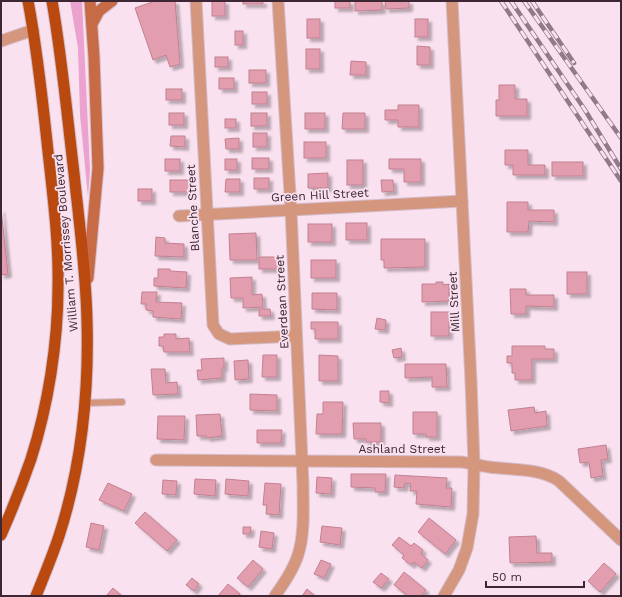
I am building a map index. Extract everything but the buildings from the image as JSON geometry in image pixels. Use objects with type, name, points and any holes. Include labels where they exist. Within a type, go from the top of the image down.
[{"type":"main road","name":"William T. Morrissey Boulevard","points":[[1,535],[23,481],[39,429],[51,370],[56,333],[58,264],[55,218],[40,76],[28,1]]},
{"type":"main road","points":[[86,297],[98,168],[94,56],[90,1]]},
{"type":"main road","points":[[91,27],[93,20],[99,11],[112,1]]},
{"type":"main road","name":"William T. Morrissey Boulevard","points":[[36,596],[59,536],[77,460],[84,403],[87,351],[86,297],[66,103],[53,5]]},
{"type":"main road","points":[[43,579],[46,596]]},
{"type":"street","name":"Blanche Street","points":[[196,1],[212,321],[217,332],[222,337],[234,339],[296,336]]},
{"type":"street","name":"Everdean Street","points":[[275,596],[292,569],[300,549],[302,527],[302,461],[291,210],[278,1]]},
{"type":"street","name":"Mill Street","points":[[444,596],[459,570],[467,548],[473,514],[474,464],[452,1]]},
{"type":"street","points":[[1,41],[33,30]]},
{"type":"street","name":"Green Hill Street","points":[[179,216],[462,201]]},
{"type":"street","name":"Ashland Street","points":[[156,460],[461,462],[539,472],[550,475],[560,481],[621,540]]},
{"type":"lane","points":[[84,403],[122,402]]},
{"type":"shaded area","points":[[70,1],[82,1],[90,170],[88,197],[80,115],[78,48]]},
{"type":"railway","points":[[501,1],[621,181]]},
{"type":"railway","points":[[511,1],[585,110],[621,169]]},
{"type":"railway","points":[[524,1],[621,138]]},
{"type":"railway","points":[[532,1],[574,63]]}]
